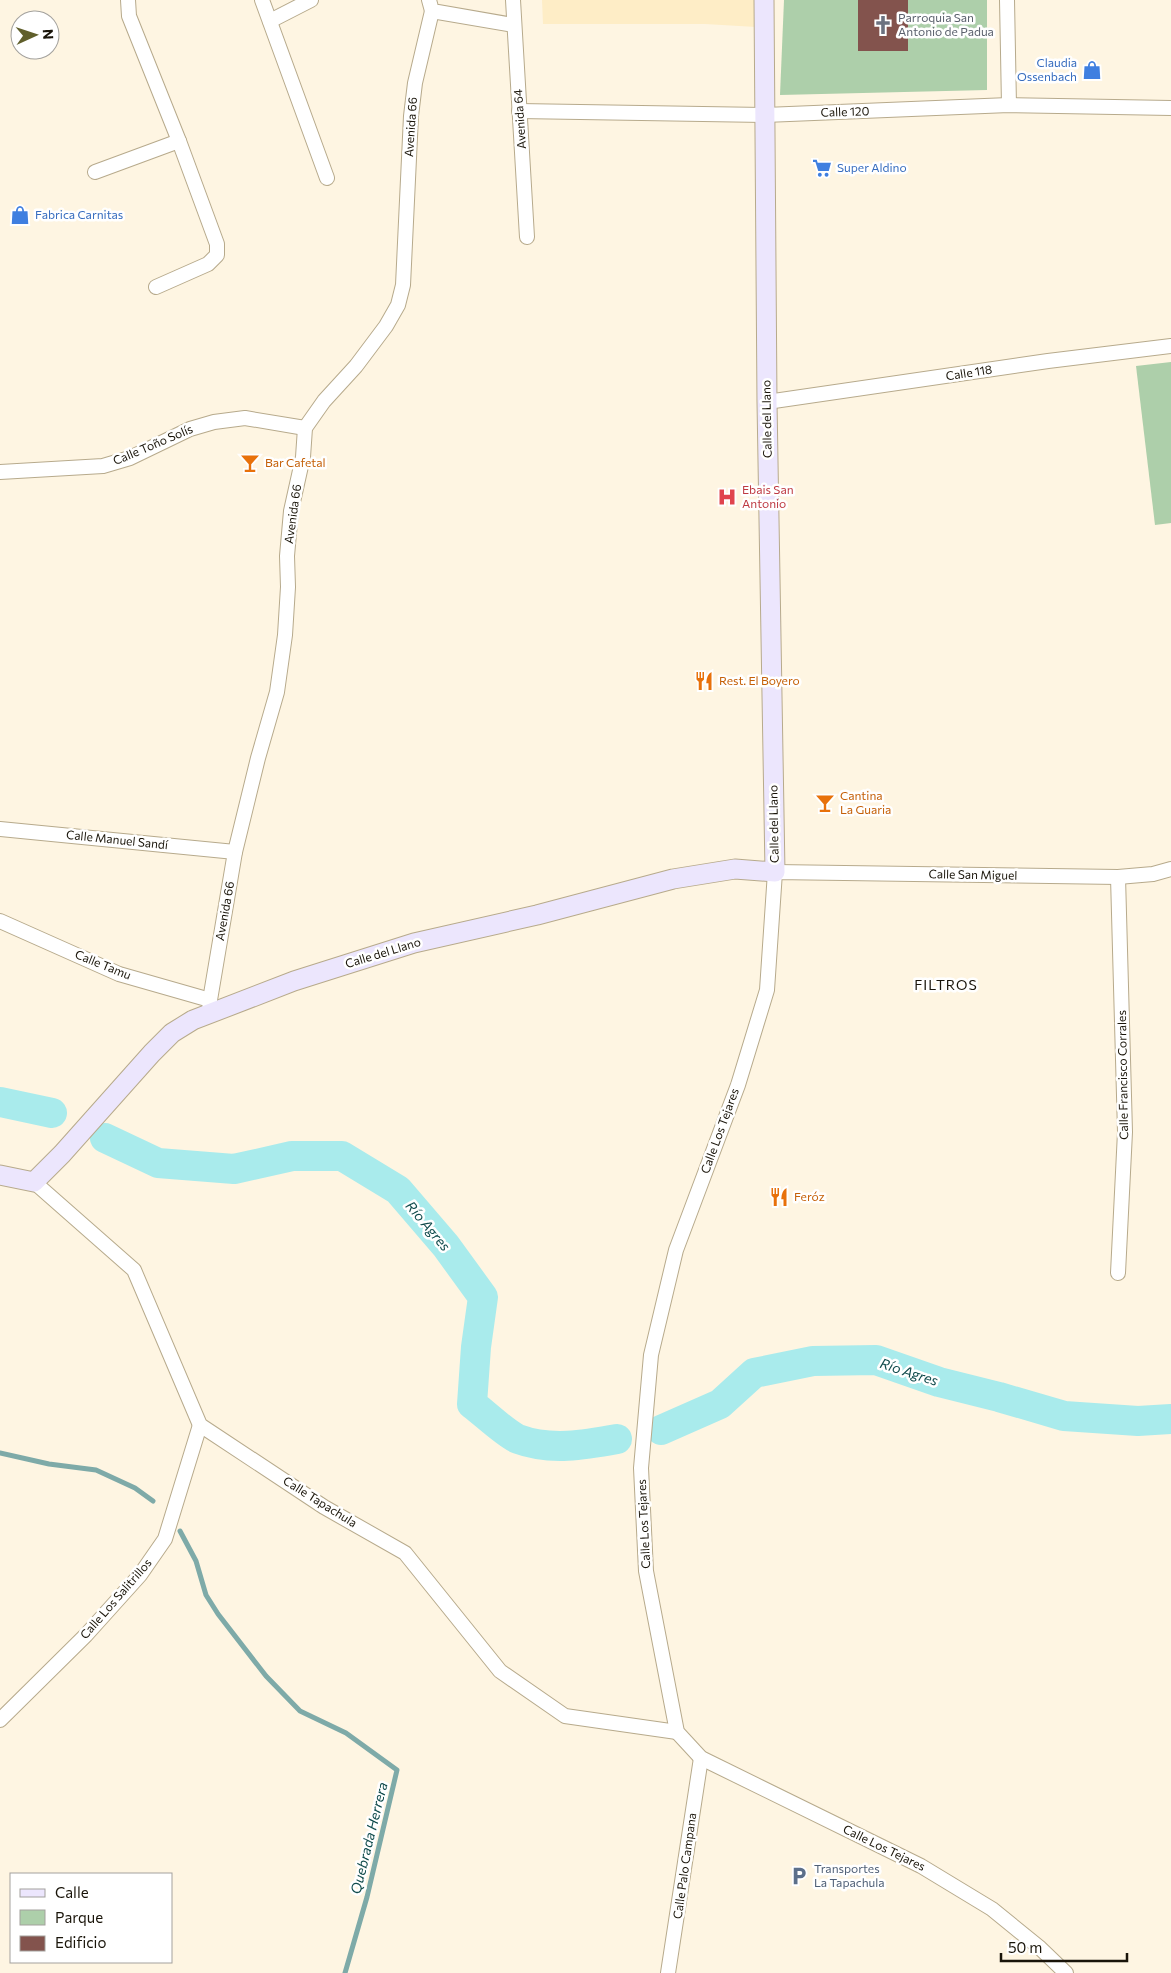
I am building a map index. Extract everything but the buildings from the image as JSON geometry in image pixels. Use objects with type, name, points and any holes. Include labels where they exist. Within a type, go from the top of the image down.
[{"type":"main road","name":"Calle del Llano","points":[[34,1182],[62,1154],[172,1033],[209,1007],[414,943],[537,915],[673,879],[735,870],[774,872],[767,402],[764,0]]},
{"type":"main road","points":[[0,1175],[34,1182]]},
{"type":"street","points":[[128,0],[129,16],[217,244],[217,255],[208,264],[156,286]]},
{"type":"street","points":[[262,0],[327,178]]},
{"type":"street","points":[[270,21],[312,0]]},
{"type":"street","name":"Avenida 64","points":[[513,0],[526,237]]},
{"type":"street","points":[[1007,0],[1009,105]]},
{"type":"street","points":[[430,5],[514,25]]},
{"type":"street","name":"Avenida 66","points":[[209,1007],[235,852],[258,758],[277,692],[285,635],[287,556],[291,511],[303,457],[305,428],[324,401],[356,366],[386,326],[398,305],[403,285],[411,116],[415,83],[430,5]]},
{"type":"street","name":"Calle 120","points":[[519,111],[765,115],[1009,105],[1171,108]]},
{"type":"street","points":[[95,172],[179,142]]},
{"type":"street","name":"Calle 118","points":[[767,402],[1048,361],[1171,346]]},
{"type":"street","name":"Calle Toño Solís","points":[[0,472],[103,466],[130,458],[190,429],[214,422],[245,418],[305,428]]},
{"type":"street","name":"Calle Manuel Sandí","points":[[0,829],[235,852]]},
{"type":"street","name":"Calle San Miguel","points":[[774,872],[1118,877],[1153,874],[1171,869]]},
{"type":"street","name":"Calle Los Tejares","points":[[774,872],[767,990],[738,1085],[676,1250],[651,1356],[641,1468],[646,1571],[677,1732],[701,1758],[921,1866],[992,1909],[1040,1948],[1066,1973]]},
{"type":"street","name":"Calle Francisco Corrales","points":[[1118,877],[1125,1132],[1118,1273]]},
{"type":"street","name":"Calle Tamu","points":[[0,921],[119,974],[209,1007]]},
{"type":"street","points":[[34,1182],[134,1270],[200,1425]]},
{"type":"street","name":"Calle Tapachula","points":[[200,1425],[324,1506],[405,1553],[500,1671],[565,1716],[677,1732]]},
{"type":"street","name":"Calle Los Salitrillos","points":[[0,1720],[104,1615],[140,1575],[165,1539],[200,1425]]},
{"type":"street","name":"Calle Palo Campana","points":[[668,1973],[701,1758]]},
{"type":"shaded area","points":[[542,0],[756,0],[756,27],[705,24],[543,24]]},
{"type":"green space","points":[[784,0],[987,0],[987,90],[780,95]]},
{"type":"green space","points":[[1171,362],[1171,523],[1155,525],[1136,366]]},
{"type":"waterway","name":"Río Agres","points":[[0,1102],[52,1113]]},
{"type":"waterway","name":"Río Agres","points":[[105,1138],[158,1163],[234,1169],[292,1156],[342,1156],[398,1190],[446,1246],[483,1297],[476,1347],[472,1404],[501,1428],[518,1439],[530,1443],[568,1446],[617,1439]]},
{"type":"waterway","name":"Río Agres","points":[[661,1430],[720,1404],[754,1373],[813,1361],[876,1360],[939,1382],[1064,1416],[1138,1421],[1171,1419]]},
{"type":"waterway","name":"Quebrada Herrera","points":[[0,1453],[49,1464],[96,1470],[135,1488],[153,1501]]},
{"type":"waterway","name":"Quebrada Herrera","points":[[180,1531],[196,1561],[206,1595],[218,1614],[266,1676],[300,1711],[346,1733],[397,1770],[367,1897],[345,1973]]},
{"type":"place","name":"Parroquia San Antonio de Padua","points":[[883,25]]},
{"type":"place","name":"Claudia Ossenbach","points":[[1092,70]]},
{"type":"place","name":"Super Aldino","points":[[822,168]]},
{"type":"place","name":"Fabrica Carnitas","points":[[20,215]]},
{"type":"place","name":"Bar Cafetal","points":[[250,463]]},
{"type":"place","name":"Ebais San Antonio","points":[[727,497]]},
{"type":"place","name":"Rest. El Boyero","points":[[704,681]]},
{"type":"place","name":"Cantina La Guaria","points":[[825,803]]},
{"type":"place","name":"Feróz","points":[[779,1197]]},
{"type":"place","name":"Transportes La Tapachula","points":[[799,1876]]},
{"type":"district","name":"FILTROS","points":[[946,985]]}]
